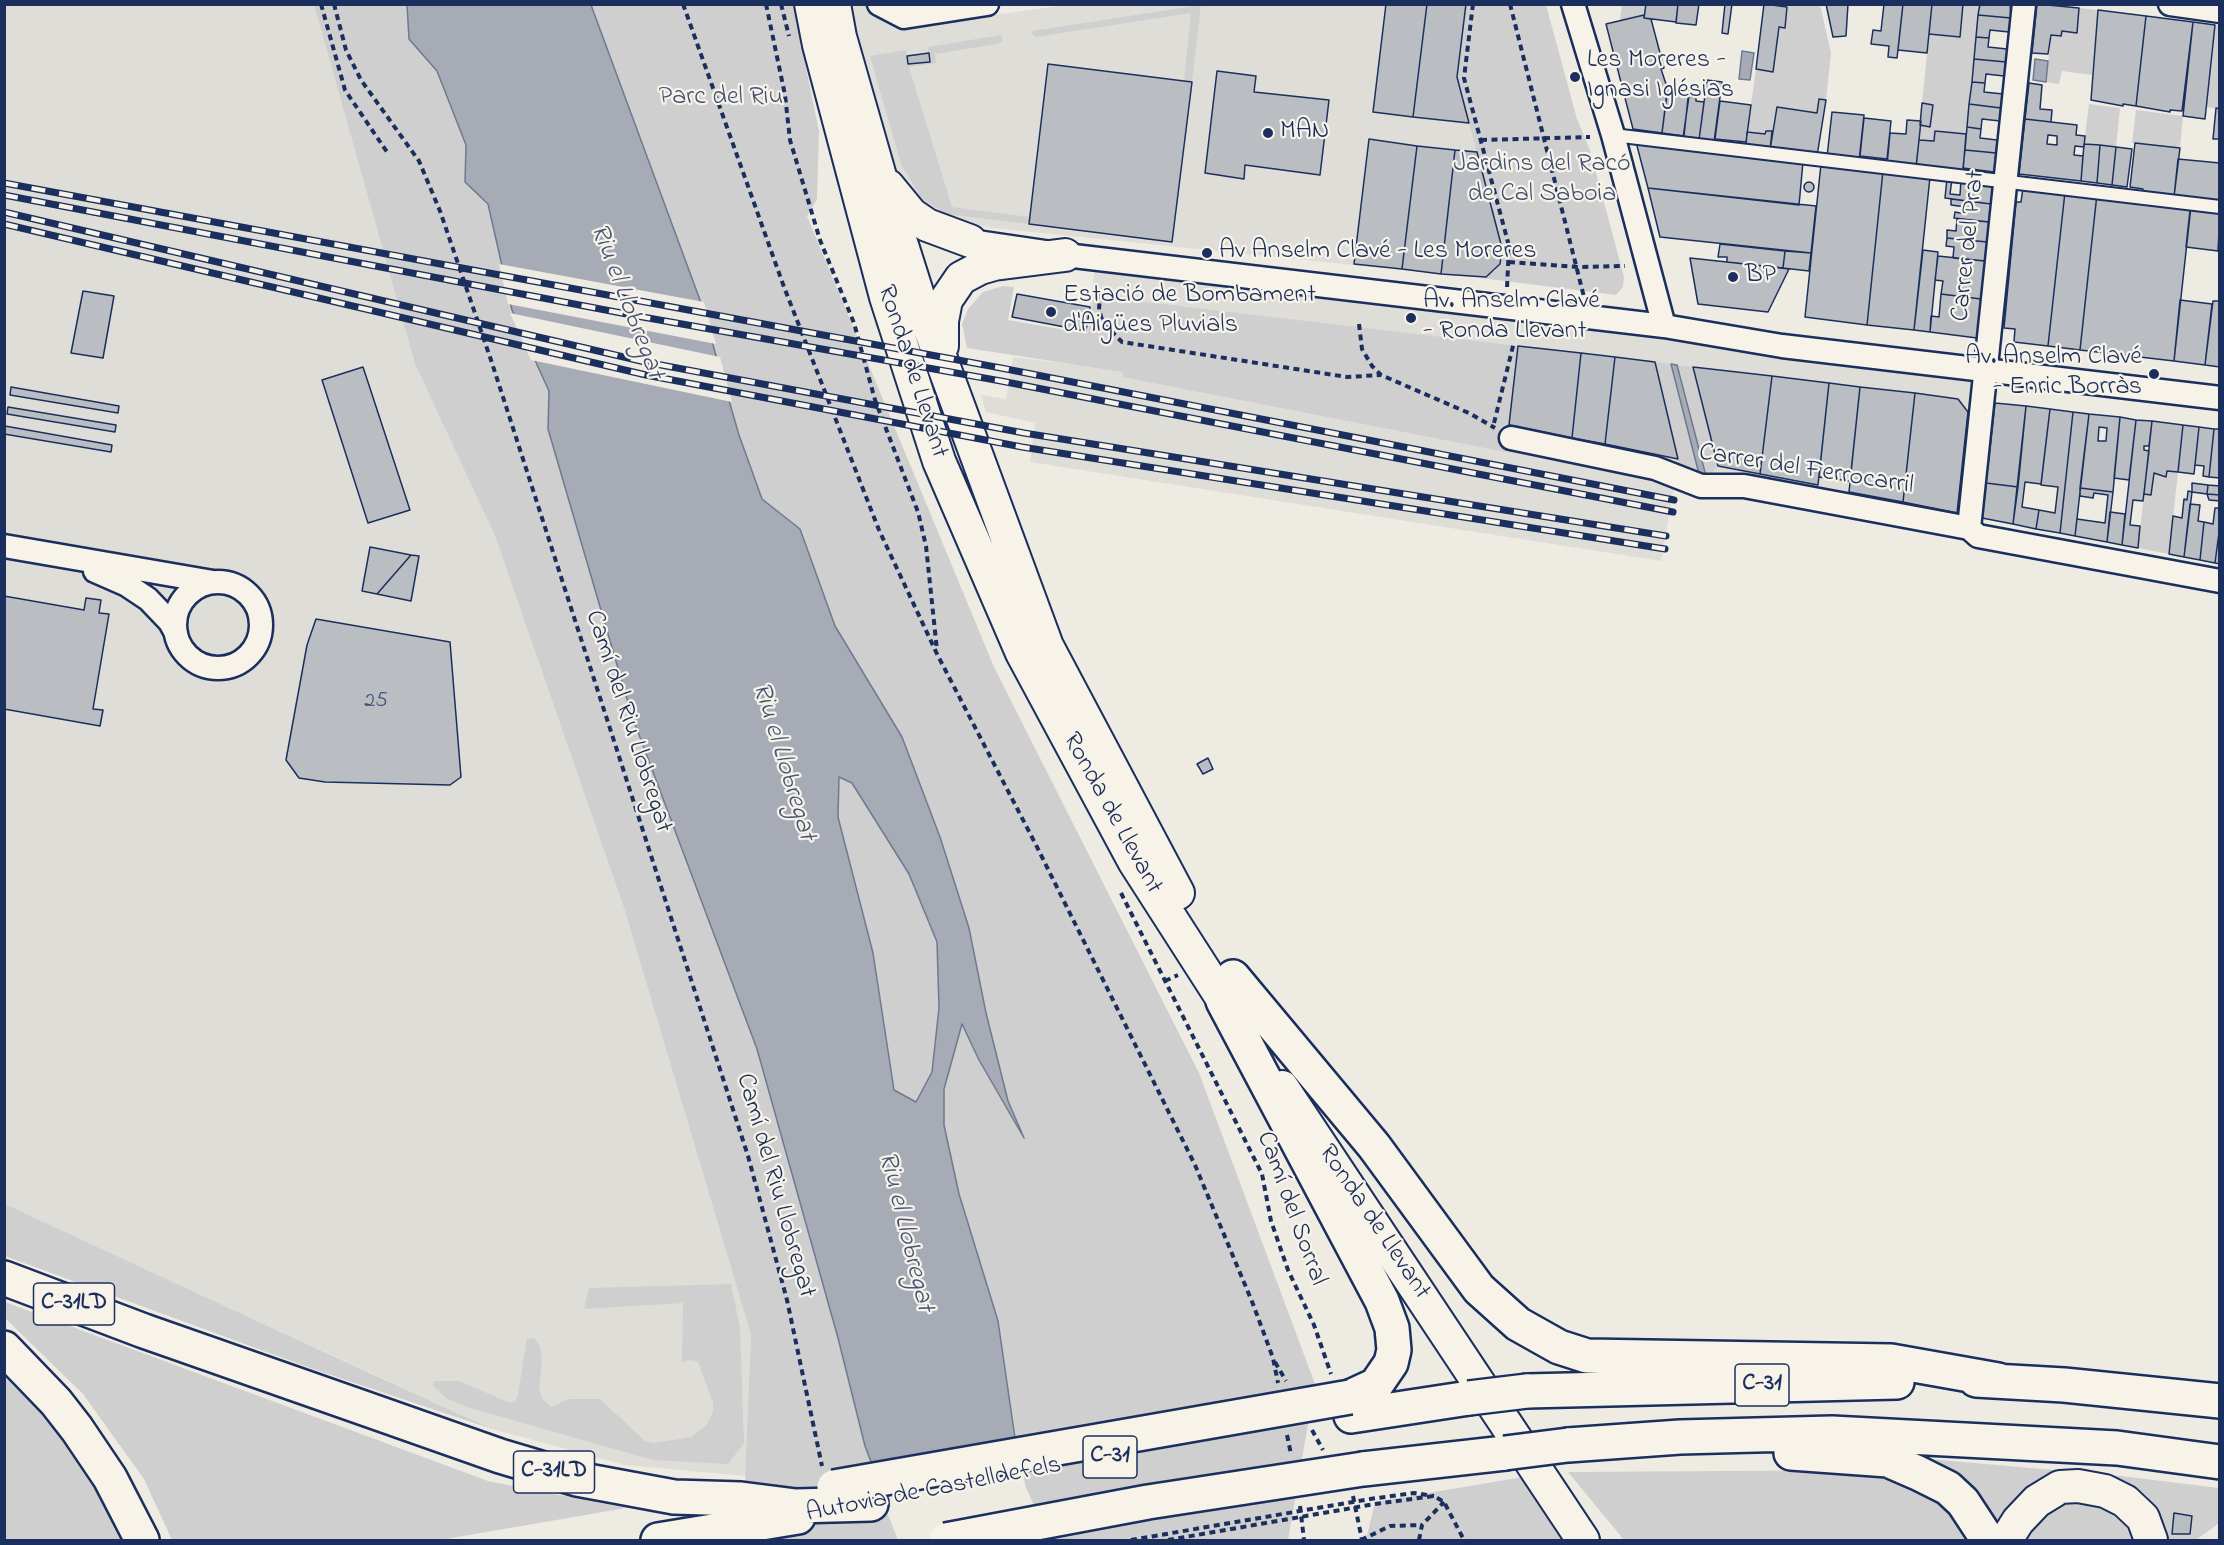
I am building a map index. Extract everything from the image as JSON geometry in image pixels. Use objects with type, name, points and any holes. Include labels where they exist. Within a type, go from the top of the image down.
[{"type":"highway","points":[[741,1499],[829,1481],[1345,1399],[1376,1385],[1388,1369],[1394,1350],[1392,1328],[1382,1301],[1228,989]]},
{"type":"highway","points":[[1228,989],[1374,1146],[1479,1289],[1518,1324],[1559,1347],[1587,1356],[1891,1361],[1998,1380]]},
{"type":"highway","name":"C-31LD","points":[[4,1278],[154,1334],[537,1467],[653,1495],[741,1499],[796,1506],[871,1504]]},
{"type":"highway","points":[[4,1348],[36,1380],[77,1429],[110,1478],[142,1540]]},
{"type":"highway","name":"C-31","points":[[1345,1399],[1469,1398],[1527,1391],[1998,1380],[2220,1401]]},
{"type":"highway","name":"Autovia de Castelldefels","points":[[658,1540],[871,1504],[1071,1464],[1345,1399]]},
{"type":"highway","name":"C-31","points":[[1353,1482],[1505,1453],[1568,1445],[1701,1437],[1832,1433],[2117,1448],[2220,1462]]},
{"type":"highway","points":[[1701,1437],[1777,1452],[1888,1460],[1948,1488],[1963,1502],[1988,1540]]},
{"type":"highway","name":"Autovia de Castelldefels","points":[[946,1540],[1148,1502],[1353,1482]]},
{"type":"main road","name":"Ronda de Llevant","points":[[811,4],[819,45],[886,297],[939,461],[1022,653],[1134,861],[1298,1086],[1602,1540]]},
{"type":"main road","name":"Ronda de Llevant","points":[[834,4],[840,37],[879,173],[942,368],[1047,646],[1228,989],[1338,1170],[1583,1540]]},
{"type":"main road","points":[[879,173],[911,214],[927,225],[970,241]]},
{"type":"main road","points":[[886,297],[907,261],[923,249],[934,245],[970,241]]},
{"type":"main road","points":[[942,368],[943,308],[952,288],[961,278],[994,264],[1065,255]]},
{"type":"main road","points":[[2006,1540],[2018,1521],[2037,1501],[2060,1487],[2078,1486],[2105,1491],[2125,1502],[2143,1518],[2151,1540]]},
{"type":"street","points":[[879,4],[903,17],[983,5]]},
{"type":"street","points":[[1573,4],[1601,136],[1664,326]]},
{"type":"street","name":"Carrer del Prat","points":[[1969,528],[2024,4]]},
{"type":"street","points":[[2170,4],[2220,10]]},
{"type":"street","points":[[970,241],[1065,255],[1664,326],[1782,346],[2220,398]]},
{"type":"street","name":"Carrer del Ferrocarril","points":[[1502,432],[1655,468],[1701,486],[1744,486],[1969,528],[1978,536],[2220,581]]},
{"type":"street","points":[[14,548],[237,587],[249,596],[257,608],[260,630],[253,650],[236,664],[225,668],[210,667],[190,658],[160,610],[127,585],[105,574],[14,548]]},
{"type":"street","points":[[176,633],[177,611],[185,598],[196,589],[216,583]]},
{"type":"lane","points":[[1601,136],[2005,180],[2220,207]]},
{"type":"path","points":[[321,4],[345,90],[387,152]]},
{"type":"path","name":"Camí del Riu Llobregat","points":[[334,4],[346,50],[361,80],[419,161],[440,211],[491,360],[748,1156],[787,1300],[829,1481]]},
{"type":"path","points":[[683,4],[792,309],[879,530],[937,654],[1195,1165],[1273,1358],[1290,1389]]},
{"type":"path","points":[[766,4],[785,95],[790,140],[820,240],[854,323],[876,400],[918,512],[926,546],[937,654]]},
{"type":"path","points":[[1473,4],[1464,78],[1509,246],[1507,289]]},
{"type":"path","points":[[1510,4],[1584,298]]},
{"type":"path","points":[[1481,140],[1601,136]]},
{"type":"path","points":[[1509,262],[1578,267],[1625,266]]},
{"type":"path","points":[[1100,293],[1099,310],[1103,324],[1122,342],[1347,377],[1382,375]]},
{"type":"path","points":[[1359,324],[1362,349],[1372,366],[1382,375],[1502,432]]},
{"type":"path","points":[[1502,432],[1498,414],[1514,342]]},
{"type":"path","name":"Camí del Sorral","points":[[1127,904],[1262,1174],[1271,1221],[1288,1270],[1345,1399]]},
{"type":"path","points":[[1273,1358],[1280,1393]]},
{"type":"path","points":[[1286,1428],[1292,1463]]},
{"type":"path","points":[[1312,1429],[1328,1459]]},
{"type":"path","points":[[1353,1482],[1361,1540],[1390,1526],[1422,1525]]},
{"type":"path","points":[[1131,1540],[1414,1493],[1434,1496],[1444,1502],[1464,1540]]},
{"type":"path","points":[[1168,1540],[1434,1496]]},
{"type":"path","points":[[1299,1497],[1304,1540]]},
{"type":"path","points":[[1419,1540],[1422,1525],[1444,1502]]},
{"type":"shaded area","points":[[1075,4],[1466,5],[1457,77],[1502,248],[1498,268],[1481,278],[993,228],[933,217],[901,184],[847,5],[868,5],[903,27]]},
{"type":"shaded area","points":[[5,5],[314,5],[415,364],[495,536],[624,908],[751,1335],[745,1476],[625,1465],[492,1429],[5,1204]]},
{"type":"shaded area","points":[[1095,269],[1965,376],[1971,380],[1975,390],[1959,539],[1674,487],[1661,561],[1030,462],[1035,423],[986,412],[981,395],[1006,399],[1013,357],[1081,365]]},
{"type":"green space","points":[[314,5],[407,5],[409,39],[437,71],[466,145],[465,182],[488,203],[512,310],[549,391],[548,429],[632,716],[757,1049],[838,1338],[865,1446],[901,1540],[761,1540],[745,1476],[751,1335],[624,908],[495,536],[415,364]]},
{"type":"green space","name":"Parc del Riu","points":[[591,5],[793,5],[819,131],[817,199],[807,216],[994,667],[1199,1073],[1315,1384],[1288,1540],[1046,1540],[1022,1486],[998,1321],[959,1194],[944,1125],[944,1089],[962,1023],[979,1060],[1021,1132],[1008,1101],[986,1013],[969,928],[940,837],[902,737],[835,626],[800,529],[762,500],[739,435],[700,300]]},
{"type":"green space","points":[[1201,5],[1192,82],[1184,81],[1191,13],[1036,37],[1032,34],[1032,31]]},
{"type":"green space","name":"Jardins del Racó de Cal Saboia","points":[[1466,5],[1546,5],[1577,119],[1590,150],[1624,277],[1623,287],[1616,295],[1481,278],[1496,270],[1503,253],[1457,77]]},
{"type":"green space","points":[[1622,5],[1646,5],[1644,15],[1620,21]]},
{"type":"green space","points":[[1788,5],[1820,5],[1831,53],[1826,100],[1819,99],[1817,113],[1773,132],[1766,131],[1765,134],[1747,132],[1756,69],[1773,72],[1779,27],[1785,27]]},
{"type":"green space","points":[[1963,5],[1980,5],[1966,134],[1935,131],[1934,141],[1919,140],[1920,125],[1930,126],[1933,105],[1922,103],[1929,34],[1960,37]]},
{"type":"green space","points":[[2079,8],[2098,10],[2092,75],[2062,71],[2059,84],[2046,82],[2051,35],[2061,36],[2062,31],[2076,33]]},
{"type":"green space","points":[[2215,25],[2220,25],[2219,109],[2206,107]]},
{"type":"green space","points":[[1001,35],[1003,41],[997,44],[935,54],[936,63],[909,67],[952,207],[1030,217],[1029,224],[946,214],[921,198],[901,164],[870,56],[906,50],[908,64],[929,62],[928,47]]},
{"type":"green space","points":[[2089,104],[2120,108],[2116,147],[2084,144]]},
{"type":"green space","points":[[2136,110],[2183,116],[2180,148],[2132,143]]},
{"type":"green space","points":[[1003,286],[1014,287],[1008,320],[1088,334],[1094,296],[1518,346],[1506,452],[1123,377],[1123,372],[967,348],[962,324],[968,309],[983,292]]},
{"type":"green space","points":[[1655,362],[1671,364],[1700,477],[1706,475],[1677,365],[1693,367],[1718,466],[1705,480],[1678,468]]},
{"type":"green space","points":[[2167,471],[2178,472],[2169,554],[2138,548],[2144,494],[2152,490],[2154,473],[2165,477]]},
{"type":"green space","points":[[839,777],[852,783],[909,874],[937,942],[939,1008],[932,1072],[916,1102],[894,1090],[873,953],[838,817]]},
{"type":"green space","points":[[5,1204],[492,1429],[313,1369],[5,1256]]},
{"type":"green space","points":[[731,1284],[740,1328],[744,1443],[728,1464],[653,1460],[467,1407],[446,1398],[433,1386],[435,1381],[459,1381],[510,1403],[516,1400],[518,1394],[527,1339],[534,1338],[540,1347],[542,1361],[539,1388],[542,1399],[551,1407],[569,1399],[600,1399],[645,1441],[654,1443],[692,1437],[707,1424],[713,1412],[713,1403],[698,1362],[691,1360],[682,1362],[683,1303],[584,1309],[589,1288]]},
{"type":"green space","points":[[5,1302],[488,1481],[626,1508],[440,1540],[172,1540],[144,1479],[83,1394],[5,1318]]},
{"type":"green space","points":[[4,1371],[40,1409],[70,1448],[97,1488],[124,1540],[5,1540]]},
{"type":"green space","points":[[1884,1455],[2121,1476],[2219,1488],[2219,1523],[2196,1540],[2161,1540],[2103,1480],[2002,1533]]},
{"type":"green space","points":[[1882,1470],[1944,1499],[1977,1540],[1624,1540],[1568,1472]]},
{"type":"green space","points":[[1529,1476],[1573,1540],[1366,1540],[1375,1502]]},
{"type":"green space","points":[[2050,1498],[2112,1500],[2143,1540],[2016,1540]]},
{"type":"water","name":"Riu el Llobregat","points":[[407,5],[591,5],[700,300],[739,435],[762,499],[800,529],[835,626],[902,737],[940,837],[969,928],[986,1013],[1008,1101],[1024,1138],[979,1060],[962,1024],[944,1089],[944,1125],[959,1194],[998,1321],[1022,1486],[901,1540],[865,1446],[838,1338],[757,1049],[632,716],[548,429],[549,391],[512,310],[488,204],[465,182],[466,145],[437,71],[409,39]],"holes":[[[839,777],[852,783],[909,874],[937,942],[939,1008],[932,1072],[916,1102],[894,1090],[873,953],[838,817]]]},
{"type":"water","points":[[1742,51],[1754,53],[1750,80],[1739,79]]},
{"type":"water","points":[[2035,59],[2048,61],[2046,82],[2033,80]]},
{"type":"water","points":[[1671,364],[1677,365],[1706,476],[1700,478]]},
{"type":"pier","points":[[499,264],[704,302],[716,344],[508,304]]},
{"type":"pier","points":[[510,313],[720,357],[732,402],[531,360]]},
{"type":"pier","points":[[1019,1443],[1025,1485],[1049,1540],[898,1540],[870,1469]]},
{"type":"building","points":[[1386,4],[1427,4],[1413,117],[1373,112]]},
{"type":"building","points":[[1427,4],[1466,4],[1457,77],[1469,123],[1413,117]]},
{"type":"building","points":[[1646,4],[1678,4],[1676,22],[1644,18]]},
{"type":"building","points":[[1678,4],[1699,4],[1696,25],[1676,23]]},
{"type":"building","points":[[1725,4],[1732,4],[1728,34],[1722,33]]},
{"type":"building","points":[[1764,4],[1787,7],[1785,28],[1779,27],[1773,72],[1756,69]]},
{"type":"building","points":[[1826,4],[1848,4],[1846,36],[1833,37]]},
{"type":"building","points":[[1884,4],[1903,4],[1897,58],[1888,57],[1889,46],[1871,44],[1873,30],[1881,31]]},
{"type":"building","points":[[1903,4],[1932,4],[1927,53],[1898,50]]},
{"type":"building","points":[[1932,4],[1963,4],[1960,37],[1929,34]]},
{"type":"building","points":[[1980,4],[2010,4],[2011,18],[1978,15]]},
{"type":"building","points":[[2037,4],[2079,8],[2077,33],[2062,31],[2061,36],[2051,35],[2048,54],[2032,53]]},
{"type":"building","points":[[2098,10],[2146,16],[2136,106],[2091,100]]},
{"type":"building","points":[[1644,15],[1644,18],[1651,19],[1664,68],[1661,69],[1666,84],[1668,84],[1662,133],[1633,129],[1606,24]]},
{"type":"building","points":[[1978,15],[2011,18],[2009,32],[1990,30],[1989,38],[1976,37]]},
{"type":"building","points":[[2146,16],[2193,22],[2182,111],[2170,110],[2170,112],[2136,106]]},
{"type":"building","points":[[2193,22],[2215,25],[2205,119],[2183,116]]},
{"type":"building","points":[[1976,37],[1989,38],[1988,47],[2007,49],[2006,62],[1974,59]]},
{"type":"building","points":[[929,53],[930,62],[908,64],[907,56]]},
{"type":"building","points":[[1974,59],[2006,62],[2004,76],[1986,74],[1985,83],[1972,82]]},
{"type":"building","points":[[1048,64],[1192,82],[1172,242],[1029,224]]},
{"type":"building","name":"MAN","points":[[1217,71],[1256,76],[1254,92],[1329,100],[1320,175],[1245,165],[1244,179],[1205,173]]},
{"type":"building","points":[[1707,80],[1722,82],[1714,142],[1699,140]]},
{"type":"building","points":[[1972,82],[1985,83],[1984,92],[2003,94],[2001,108],[1969,104]]},
{"type":"building","points":[[2029,83],[2042,85],[2040,109],[2052,110],[2051,122],[2025,119]]},
{"type":"building","points":[[1668,86],[1689,89],[1684,136],[1662,133]]},
{"type":"building","points":[[1689,96],[1696,98],[1696,101],[1704,102],[1699,140],[1683,138]]},
{"type":"building","points":[[1819,99],[1826,100],[1817,156],[1770,150],[1777,107],[1817,113]]},
{"type":"building","points":[[1720,101],[1751,105],[1746,142],[1715,139]]},
{"type":"building","points":[[1922,103],[1933,105],[1930,127],[1920,125]]},
{"type":"building","points":[[1969,104],[2001,108],[2000,121],[1982,119],[1981,129],[1967,127]]},
{"type":"building","points":[[2216,108],[2220,109],[2220,139],[2213,139]]},
{"type":"building","points":[[1832,112],[1864,115],[1859,161],[1827,157]]},
{"type":"building","points":[[1864,118],[1891,121],[1887,159],[1860,156]]},
{"type":"building","points":[[2025,119],[2077,125],[2076,135],[2085,136],[2084,147],[2075,146],[2074,155],[2083,156],[2081,181],[2019,174]],"holes":[[[2048,135],[2057,136],[2057,145],[2047,144]]]},
{"type":"building","points":[[1907,120],[1921,121],[1916,168],[1887,165],[1890,133],[1906,134]]},
{"type":"building","points":[[1967,127],[1981,129],[1980,138],[1997,140],[1996,153],[1965,150]]},
{"type":"building","points":[[1766,131],[1772,131],[1770,150],[1746,146],[1747,132],[1765,134]]},
{"type":"building","points":[[1935,131],[1966,134],[1963,171],[1916,167],[1919,140],[1934,141]]},
{"type":"building","points":[[1369,139],[1417,146],[1402,269],[1354,264]]},
{"type":"building","points":[[1636,142],[1803,162],[1799,205],[1648,188]]},
{"type":"building","points":[[2135,143],[2180,148],[2174,197],[2142,192],[2143,189],[2130,187]]},
{"type":"building","points":[[2084,144],[2100,145],[2097,183],[2081,181]]},
{"type":"building","points":[[2100,145],[2116,147],[2112,185],[2097,183]]},
{"type":"building","points":[[1417,146],[1455,150],[1441,274],[1402,269]]},
{"type":"building","points":[[2116,147],[2132,149],[2127,187],[2112,185]]},
{"type":"building","points":[[1455,150],[1477,152],[1502,248],[1500,264],[1486,277],[1441,274]]},
{"type":"building","points":[[1965,150],[1996,153],[1994,172],[1963,168]]},
{"type":"building","points":[[2178,159],[2220,163],[2220,203],[2174,197]]},
{"type":"building","points":[[1821,164],[1883,171],[1867,325],[1805,317]]},
{"type":"building","points":[[1883,171],[1930,177],[1914,330],[1867,325]]},
{"type":"building","points":[[1947,178],[1952,179],[1950,194],[1960,195],[1961,180],[1993,184],[1991,204],[1945,198]]},
{"type":"building","points":[[1809,182],[1813,183],[1813,191],[1809,192],[1805,191],[1804,187],[1805,183]]},
{"type":"building","points":[[1648,188],[1816,206],[1811,253],[1660,237]]},
{"type":"building","points":[[2023,188],[2065,192],[2048,346],[2014,342],[2015,329],[2004,328],[2016,202],[2021,202]]},
{"type":"building","points":[[2065,192],[2097,194],[2080,350],[2048,346]]},
{"type":"building","points":[[2097,194],[2191,206],[2174,361],[2080,350]]},
{"type":"building","points":[[1951,199],[1991,204],[1989,222],[1954,218],[1955,212],[1965,214],[1966,207],[1951,205]]},
{"type":"building","points":[[2190,210],[2220,213],[2218,251],[2186,247]]},
{"type":"building","points":[[1957,219],[1989,222],[1987,242],[1947,238],[1947,230],[1956,231]]},
{"type":"building","points":[[1947,238],[1987,242],[1985,261],[1953,258],[1954,247],[1946,246]]},
{"type":"building","points":[[1720,244],[1785,251],[1783,268],[1727,262],[1727,257],[1718,257]]},
{"type":"building","points":[[1923,250],[1938,252],[1930,332],[1914,330]]},
{"type":"building","points":[[1785,251],[1811,253],[1809,271],[1783,268]]},
{"type":"building","points":[[1938,256],[1985,261],[1981,299],[1941,294],[1943,281],[1935,280]]},
{"type":"building","points":[[1690,258],[1789,269],[1768,312],[1698,304]]},
{"type":"building","points":[[83,291],[114,296],[103,358],[71,353]]},
{"type":"building","name":"Estació de Bombament d'Aigües Pluvials","points":[[1017,294],[1090,307],[1086,331],[1012,317]]},
{"type":"building","points":[[1941,294],[1981,299],[1977,338],[1930,332],[1931,316],[1939,317]]},
{"type":"building","points":[[2180,300],[2212,304],[2205,365],[2174,361]]},
{"type":"building","points":[[2213,301],[2220,301],[2220,367],[2205,365]]},
{"type":"building","points":[[1518,346],[1581,353],[1572,438],[1509,425]]},
{"type":"building","points":[[1581,353],[1615,357],[1605,444],[1572,438]]},
{"type":"building","points":[[1615,357],[1655,362],[1678,459],[1605,444]]},
{"type":"building","points":[[363,367],[410,510],[368,523],[322,380]]},
{"type":"building","points":[[1693,367],[1772,376],[1760,474],[1718,466]]},
{"type":"building","points":[[1772,376],[1829,383],[1818,485],[1760,474]]},
{"type":"building","points":[[1829,383],[1860,387],[1850,481],[1819,477]]},
{"type":"building","points":[[11,387],[119,406],[118,413],[10,395]]},
{"type":"building","points":[[1860,387],[1915,393],[1903,502],[1849,492]]},
{"type":"building","points":[[1915,393],[1958,399],[1968,412],[1957,513],[1903,502]]},
{"type":"building","points":[[1995,403],[2026,406],[2018,487],[1986,483]]},
{"type":"building","points":[[2026,406],[2050,409],[2041,484],[2025,482],[2022,507],[2039,510],[2036,529],[2013,524]]},
{"type":"building","points":[[8,407],[116,425],[115,432],[7,414]]},
{"type":"building","points":[[2050,409],[2073,412],[2060,533],[2036,529],[2039,510],[2055,513],[2058,487],[2041,485]]},
{"type":"building","points":[[2073,412],[2089,414],[2075,536],[2060,533]]},
{"type":"building","points":[[2089,414],[2120,417],[2113,492],[2080,488]],"holes":[[[2099,427],[2107,428],[2106,441],[2098,441]]]},
{"type":"building","points":[[2120,417],[2136,420],[2129,480],[2114,478]]},
{"type":"building","points":[[2136,420],[2152,421],[2149,446],[2144,446],[2144,450],[2149,451],[2143,501],[2133,500],[2130,525],[2140,526],[2138,548],[2122,545]]},
{"type":"building","points":[[2152,421],[2183,425],[2178,472],[2167,471],[2166,477],[2154,473],[2151,495],[2144,494]]},
{"type":"building","points":[[2183,425],[2199,427],[2194,474],[2178,472]]},
{"type":"building","points":[[5,426],[112,445],[111,452],[4,434]]},
{"type":"building","points":[[2199,427],[2214,429],[2209,477],[2203,476],[2204,466],[2195,465]]},
{"type":"building","points":[[2214,429],[2220,429],[2220,478],[2209,477]]},
{"type":"building","points":[[1986,483],[2018,487],[2013,524],[1982,518]]},
{"type":"building","points":[[2192,483],[2208,485],[2207,494],[2192,492]]},
{"type":"building","points":[[2208,485],[2220,486],[2220,495],[2207,494]]},
{"type":"building","points":[[2080,488],[2113,492],[2107,542],[2075,536],[2077,519],[2105,523],[2108,495],[2094,493],[2093,498],[2080,496]]},
{"type":"building","points":[[2188,491],[2192,492],[2184,557],[2169,554],[2173,516],[2182,518],[2184,499],[2187,500]]},
{"type":"building","points":[[2207,494],[2220,495],[2220,501],[2209,500]]},
{"type":"building","points":[[2190,504],[2200,505],[2198,521],[2204,522],[2200,560],[2184,557]]},
{"type":"building","points":[[2215,508],[2220,508],[2220,525],[2215,563],[2200,560],[2204,522],[2213,524]]},
{"type":"building","points":[[2110,512],[2125,514],[2122,545],[2107,542]]},
{"type":"building","points":[[2220,525],[2220,564],[2215,563]]},
{"type":"building","points":[[370,547],[411,555],[377,594],[362,591]]},
{"type":"building","points":[[411,555],[419,556],[411,601],[377,594]]},
{"type":"building","points":[[4,596],[84,610],[86,598],[101,600],[99,613],[109,614],[93,709],[103,710],[100,726],[4,709]]},
{"type":"building","points":[[316,619],[450,642],[461,777],[450,785],[325,782],[299,778],[286,760],[307,645]]},
{"type":"building","points":[[1208,758],[1213,769],[1203,774],[1197,764]]},
{"type":"building","points":[[2174,1513],[2192,1516],[2190,1534],[2172,1534]]},
{"type":"railway","points":[[4,183],[1001,368],[1674,500]]},
{"type":"railway","points":[[4,195],[637,316],[1001,381],[1673,512]]},
{"type":"railway","points":[[4,212],[645,362],[1024,433],[1666,536]]},
{"type":"railway","points":[[4,224],[646,375],[1022,447],[1665,549]]},
{"type":"place","name":"Les Moreres - Ignasi Iglésias","points":[[1575,77]]},
{"type":"place","name":"MAN","points":[[1268,133]]},
{"type":"place","name":"Av Anselm Clavé - Les Moreres","points":[[1207,253]]},
{"type":"place","name":"BP","points":[[1733,277]]},
{"type":"place","name":"Estació de Bombament d'Aigües Pluvials","points":[[1051,312]]},
{"type":"place","name":"Av. Anselm Clavé - Ronda Llevant","points":[[1411,318]]},
{"type":"place","name":"Av. Anselm Clavé - Enric Borràs","points":[[2154,374]]}]
